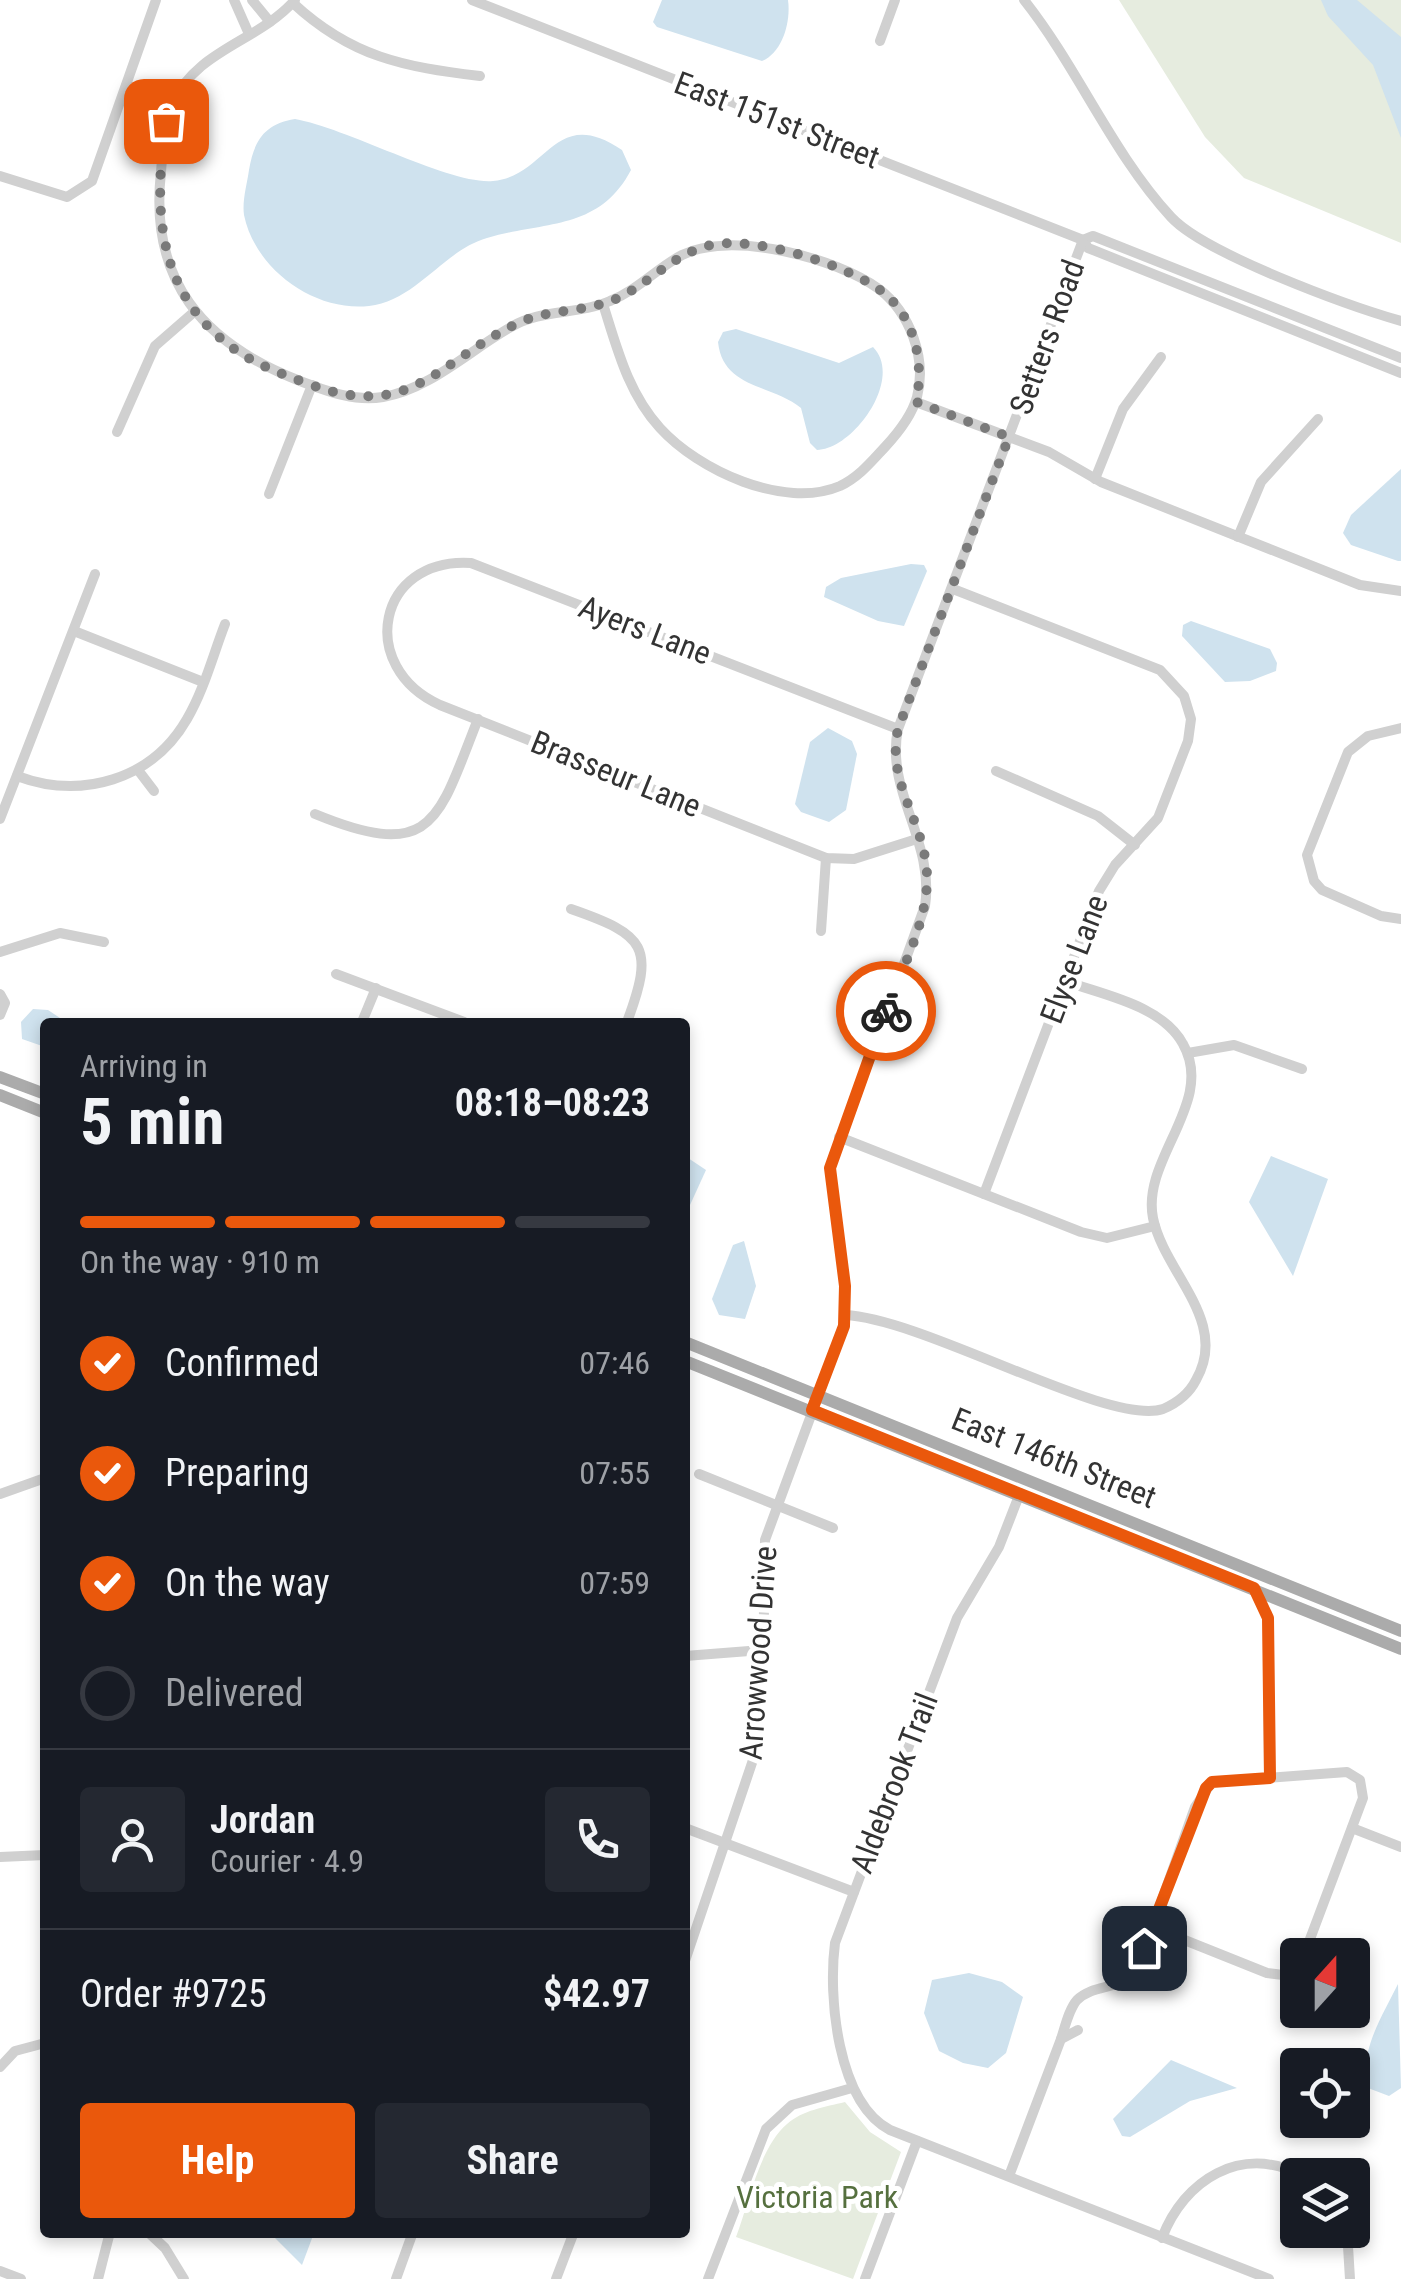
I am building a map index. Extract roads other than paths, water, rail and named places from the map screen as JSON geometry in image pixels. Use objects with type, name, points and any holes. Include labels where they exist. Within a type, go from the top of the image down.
[{"type":"main road","points":[[0,1077],[40,1092]]},
{"type":"main road","points":[[0,1095],[40,1111]]},
{"type":"main road","name":"East 146th Street","points":[[690,1344],[1020,1493],[1401,1649]]},
{"type":"main road","name":"East 146th Street","points":[[690,1363],[816,1403],[1401,1630]]},
{"type":"street","points":[[0,176],[50,196],[68,198],[92,181],[156,0]]},
{"type":"street","points":[[234,0],[249,34]]},
{"type":"street","points":[[252,0],[270,22]]},
{"type":"street","name":"East 151st Street","points":[[472,0],[1082,240],[1088,248],[1401,374]]},
{"type":"street","points":[[880,41],[895,0]]},
{"type":"street","points":[[1024,0],[1142,179],[1182,228],[1224,253],[1401,320]]},
{"type":"street","points":[[480,76],[394,63],[360,50],[320,29],[294,2],[191,75],[166,121],[158,202],[162,237],[177,285],[194,312],[244,356],[312,386],[356,398],[407,390],[522,321],[603,304],[697,249],[730,242],[780,250],[856,276],[892,302],[909,326],[919,356],[916,402],[890,442],[862,473],[823,491],[778,492],[705,463],[660,428],[626,374],[603,304]]},
{"type":"street","name":"East 151st Street","points":[[1082,240],[1093,236],[1401,358]]},
{"type":"street","name":"Setters Road","points":[[816,1403],[842,1339],[845,1286],[829,1185],[839,1137],[921,919],[927,880],[920,838],[897,776],[898,729],[1082,240]]},
{"type":"street","points":[[117,432],[155,346],[194,312]]},
{"type":"street","points":[[1095,479],[1123,409],[1161,357]]},
{"type":"street","points":[[269,494],[312,386]]},
{"type":"street","points":[[916,402],[1057,456],[1095,479],[1360,585],[1401,591]]},
{"type":"street","points":[[1238,537],[1261,482],[1318,419]]},
{"type":"street","name":"Ayers Lane","points":[[397,596],[412,578],[432,567],[471,563],[898,729]]},
{"type":"street","points":[[0,818],[95,574]]},
{"type":"street","name":"Elyse Lane","points":[[952,590],[1124,654],[1170,677],[1184,696],[1190,719],[1188,741],[1164,807],[1102,884],[984,1194]]},
{"type":"street","name":"Brasseur Lane","points":[[397,596],[388,616],[387,642],[400,676],[422,697],[826,858],[854,858],[920,838]]},
{"type":"street","points":[[17,776],[70,787],[106,782],[138,770],[175,738],[226,624]]},
{"type":"street","points":[[74,631],[203,682]]},
{"type":"street","points":[[315,814],[385,837],[422,827],[446,799],[478,719]]},
{"type":"street","points":[[1401,728],[1368,736],[1348,752],[1307,856],[1322,890],[1401,919]]},
{"type":"street","points":[[138,770],[154,791]]},
{"type":"street","points":[[996,771],[1098,816],[1135,845]]},
{"type":"street","points":[[821,931],[826,858]]},
{"type":"street","points":[[570,909],[612,924],[640,950],[644,971],[628,1018]]},
{"type":"street","points":[[0,952],[60,933],[104,942]]},
{"type":"street","points":[[336,974],[454,1018]]},
{"type":"street","points":[[844,1315],[896,1322],[1126,1410],[1154,1411],[1186,1394],[1203,1366],[1206,1337],[1155,1226],[1152,1196],[1190,1089],[1188,1053],[1161,1019],[1064,981]]},
{"type":"street","points":[[364,1018],[376,988]]},
{"type":"street","points":[[0,994],[5,1004],[0,1016]]},
{"type":"street","points":[[1188,1053],[1215,1045],[1234,1046],[1302,1069]]},
{"type":"street","points":[[839,1137],[1095,1236],[1126,1235],[1155,1226]]},
{"type":"street","name":"Arrowwood Drive","points":[[690,1946],[754,1757],[762,1650],[761,1570],[775,1504],[816,1403]]},
{"type":"street","points":[[699,1474],[833,1528]]},
{"type":"street","points":[[0,1494],[40,1480]]},
{"type":"street","name":"Aldebrook Trail","points":[[852,2088],[832,1995],[835,1943],[957,1618],[999,1547],[1020,1493]]},
{"type":"street","points":[[1254,1588],[1268,1618],[1270,1778]]},
{"type":"street","points":[[1268,1618],[1282,1599]]},
{"type":"street","points":[[690,1656],[762,1650]]},
{"type":"street","points":[[1010,2176],[1075,2002],[1088,1992],[1130,1979],[1206,1788],[1212,1782],[1346,1772],[1360,1780],[1363,1798],[1310,1938]]},
{"type":"street","points":[[1352,1828],[1401,1847]]},
{"type":"street","points":[[690,1830],[854,1892]]},
{"type":"street","points":[[0,1857],[40,1855]]},
{"type":"street","points":[[1152,1926],[1267,1973],[1280,1975]]},
{"type":"street","points":[[1061,2039],[1078,2030]]},
{"type":"street","points":[[0,2067],[15,2052],[40,2044]]},
{"type":"street","points":[[708,2279],[766,2129],[792,2105],[852,2088],[874,2120],[917,2141],[1269,2279]]},
{"type":"street","points":[[866,2279],[917,2141]]},
{"type":"street","points":[[1162,2238],[1181,2200],[1213,2174],[1260,2164],[1280,2169]]},
{"type":"street","points":[[98,2279],[108,2238]]},
{"type":"street","points":[[154,2238],[184,2279]]},
{"type":"street","points":[[396,2279],[411,2238]]},
{"type":"street","points":[[556,2279],[572,2238]]},
{"type":"street","points":[[1348,2248],[1350,2279]]},
{"type":"street","points":[[0,2271],[21,2279]]},
{"type":"water","points":[[662,0],[788,0],[787,26],[775,51],[762,61],[657,27],[653,22]]},
{"type":"water","points":[[1321,0],[1357,0],[1401,37],[1401,138],[1373,65],[1328,16]]},
{"type":"water","points":[[295,119],[474,180],[512,176],[566,138],[581,135],[599,138],[622,150],[631,170],[618,190],[586,214],[487,238],[457,253],[401,295],[369,306],[348,306],[308,294],[274,269],[250,235],[244,215],[249,170],[258,142],[275,125]]},
{"type":"water","points":[[736,329],[839,363],[873,347],[881,360],[883,376],[871,410],[846,438],[817,450],[810,443],[801,408],[750,384],[729,369],[718,342],[723,332]]},
{"type":"water","points":[[1401,469],[1398,561],[1351,545],[1343,533],[1351,515]]},
{"type":"water","points":[[924,565],[927,571],[904,626],[878,621],[824,597],[826,587],[841,578]]},
{"type":"water","points":[[1191,621],[1270,649],[1277,663],[1276,671],[1250,681],[1225,682],[1182,636],[1183,625]]},
{"type":"water","points":[[828,728],[852,741],[857,754],[846,810],[829,822],[801,812],[795,804],[810,742]]},
{"type":"water","points":[[33,1009],[48,1010],[60,1018],[40,1018],[40,1045],[22,1039],[21,1022]]},
{"type":"water","points":[[1271,1156],[1328,1179],[1293,1276],[1249,1202]]},
{"type":"water","points":[[690,1159],[706,1170],[690,1205]]},
{"type":"water","points":[[744,1241],[756,1286],[745,1319],[719,1315],[712,1299],[733,1245]]},
{"type":"water","points":[[969,1973],[1002,1982],[1023,1997],[1006,2053],[988,2068],[963,2063],[939,2051],[924,2013],[932,1980]]},
{"type":"water","points":[[1398,1984],[1401,2088],[1389,2096],[1370,2089],[1369,2048]]},
{"type":"water","points":[[1171,2060],[1237,2088],[1190,2101],[1130,2137],[1122,2136],[1113,2119]]},
{"type":"water","points":[[275,2238],[312,2238],[302,2265]]},
{"type":"park label","name":"Victoria Park","points":[[817,2197]]}]
